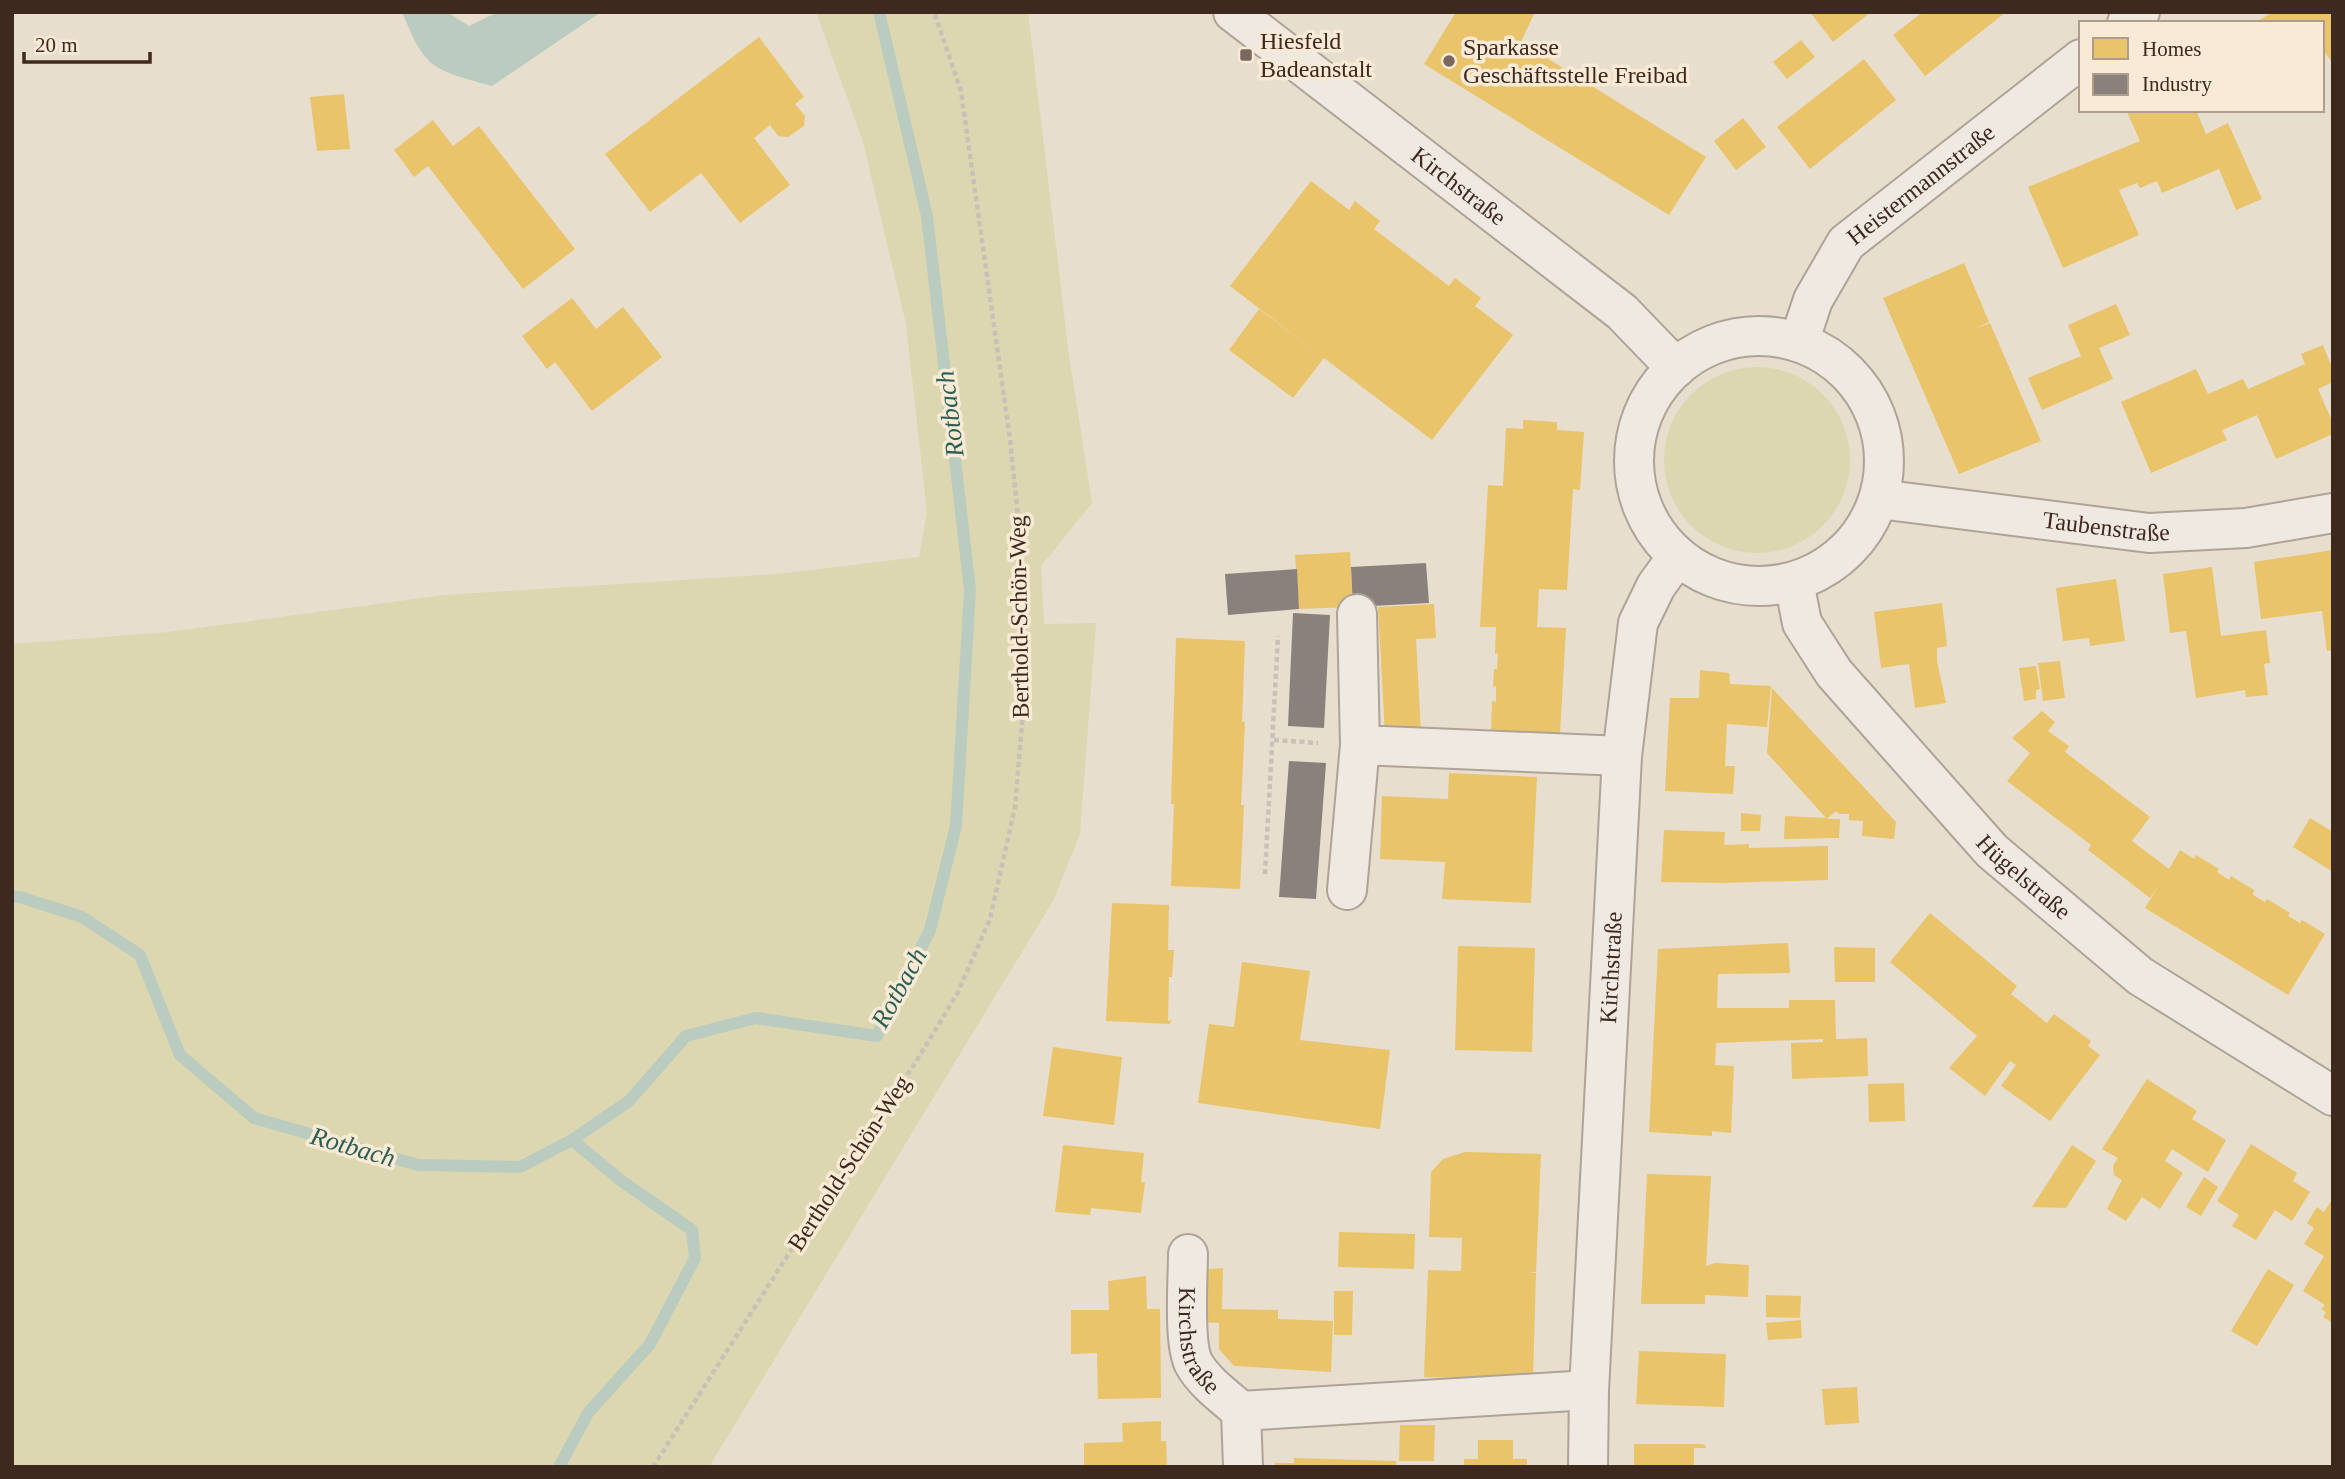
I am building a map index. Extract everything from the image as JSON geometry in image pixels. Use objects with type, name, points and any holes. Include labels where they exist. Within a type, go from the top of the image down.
[{"type":"street","name":"Kirchstraße","points":[[1233,12],[1622,312],[1676,368]]},
{"type":"street","name":"Heistermannstraße","points":[[1799,342],[1813,300],[1846,243],[2079,61]]},
{"type":"street","points":[[1767,336],[1799,342],[1834,360],[1861,388],[1879,422],[1885,461],[1879,499],[1861,536],[1831,564],[1794,582],[1753,587],[1712,578],[1677,557],[1650,524],[1636,484],[1635,441],[1649,401],[1676,368],[1703,349],[1734,338],[1767,336]]},
{"type":"street","name":"Taubenstraße","points":[[1879,499],[2148,533],[2246,528],[2333,513]]},
{"type":"street","name":"Kirchstraße","points":[[1588,1467],[1589,1390],[1622,756],[1638,623],[1656,586],[1677,557]]},
{"type":"street","name":"Hügelstraße","points":[[1794,582],[1802,623],[1834,673],[1992,850],[2140,975],[2333,1096]]},
{"type":"street","points":[[1347,890],[1360,745],[1357,614]]},
{"type":"street","points":[[1360,745],[1622,756]]},
{"type":"street","name":"Kirchstraße","points":[[1188,1254],[1188,1338],[1193,1362],[1211,1385],[1241,1411],[1589,1390]]},
{"type":"street","name":"Kirchstraße","points":[[1241,1411],[1243,1467]]},
{"type":"path","name":"Berthold-Schön-Weg","points":[[653,1467],[957,994],[990,919],[1015,807],[1025,687],[1023,564],[1010,439],[961,91],[934,12]]},
{"type":"path","points":[[1265,874],[1278,636]]},
{"type":"shaded area","points":[[402,12],[447,12],[469,26],[498,12],[601,12],[492,86],[435,66],[424,56]]},
{"type":"shaded area","points":[[816,12],[1028,12],[1069,355],[1092,503],[1041,566],[1044,624],[1096,623],[1080,834],[1053,901],[709,1467],[12,1467],[12,644],[168,632],[444,595],[776,574],[919,557],[927,512],[906,324],[863,142]]},
{"type":"shaded area","points":[[1757,367],[1775,368],[1793,374],[1809,382],[1823,394],[1835,408],[1843,424],[1849,442],[1849,478],[1843,496],[1835,512],[1823,526],[1809,538],[1793,546],[1775,552],[1757,553],[1739,552],[1721,546],[1705,538],[1691,526],[1679,512],[1671,496],[1665,478],[1664,460],[1665,442],[1671,424],[1679,408],[1691,394],[1705,382],[1721,374],[1739,368]]},
{"type":"building: Homes","points":[[1456,12],[1535,12],[1521,42],[1706,157],[1669,215],[1424,64]]},
{"type":"building: Homes","points":[[1810,12],[1871,12],[1833,42]]},
{"type":"building: Homes","points":[[1923,12],[2006,12],[1925,76],[1893,35]]},
{"type":"building: Homes","points":[[2273,12],[2333,12],[2333,64],[2324,51],[2324,21],[2257,21]]},
{"type":"building: Homes","points":[[759,37],[804,97],[795,104],[805,116],[804,126],[788,137],[778,136],[770,125],[754,138],[790,185],[740,223],[701,173],[650,212],[605,154]]},
{"type":"building: Homes","points":[[1801,40],[1815,57],[1787,79],[1773,62]]},
{"type":"building: Homes","points":[[1864,59],[1896,100],[1810,169],[1777,127]]},
{"type":"building: Homes","points":[[344,94],[350,149],[317,151],[310,97]]},
{"type":"building: Homes","points":[[2127,112],[2197,112],[2206,134],[2228,123],[2262,199],[2236,210],[2219,169],[2162,193],[2157,181],[2140,188],[2137,183],[2119,190],[2139,235],[2063,268],[2028,187],[2140,141]]},
{"type":"building: Homes","points":[[1743,118],[1766,147],[1736,170],[1714,141]]},
{"type":"building: Homes","points":[[433,120],[453,146],[479,126],[575,249],[523,289],[428,166],[414,177],[394,150]]},
{"type":"building: Homes","points":[[1311,181],[1349,210],[1355,201],[1380,221],[1374,229],[1449,286],[1455,278],[1481,298],[1475,306],[1513,335],[1432,440],[1230,286]]},
{"type":"building: Homes","points":[[1964,263],[1989,322],[1972,330],[1990,323],[2041,441],[1959,474],[1883,298]]},
{"type":"building: Homes","points":[[572,298],[596,329],[623,307],[662,357],[592,411],[555,362],[547,369],[522,336]]},
{"type":"building: Homes","points":[[2116,304],[2130,335],[2099,348],[2113,379],[2042,410],[2028,378],[2081,356],[2068,325]]},
{"type":"building: Homes","points":[[1259,309],[1324,358],[1293,398],[1229,350]]},
{"type":"building: Homes","points":[[2323,345],[2333,370],[2333,382],[2318,389],[2333,423],[2333,434],[2276,459],[2257,415],[2222,430],[2227,440],[2151,473],[2121,402],[2196,369],[2208,394],[2243,379],[2248,389],[2305,364],[2301,354]]},
{"type":"building: Homes","points":[[1523,420],[1557,422],[1557,430],[1584,432],[1580,490],[1573,489],[1567,590],[1539,589],[1537,627],[1566,628],[1560,734],[1491,731],[1492,701],[1496,702],[1496,686],[1493,687],[1498,653],[1495,654],[1496,627],[1480,627],[1488,485],[1503,486],[1506,428],[1523,429]]},
{"type":"building: Homes","points":[[2333,550],[2333,650],[2327,651],[2322,611],[2261,619],[2254,562]]},
{"type":"building: Homes","points":[[1350,552],[1353,607],[1299,609],[1295,555]]},
{"type":"building: Homes","points":[[2212,567],[2221,636],[2266,630],[2270,663],[2264,664],[2268,695],[2246,697],[2245,690],[2196,698],[2186,631],[2170,633],[2163,574]]},
{"type":"building: Homes","points":[[2116,579],[2125,641],[2090,646],[2089,638],[2063,641],[2056,588]]},
{"type":"building: Homes","points":[[1942,603],[1947,646],[1937,648],[1937,661],[1946,703],[1915,708],[1909,664],[1881,668],[1874,612]]},
{"type":"building: Homes","points":[[1434,604],[1436,638],[1416,639],[1421,733],[1385,735],[1378,607]]},
{"type":"building: Homes","points":[[1176,638],[1245,641],[1241,805],[1244,805],[1240,889],[1171,886]]},
{"type":"building: Homes","points":[[2060,661],[2065,698],[2043,701],[2038,663]]},
{"type":"building: Homes","points":[[2036,666],[2040,689],[2036,690],[2036,699],[2024,701],[2019,668]]},
{"type":"building: Homes","points":[[1700,670],[1729,673],[1730,684],[1771,686],[1767,727],[1727,724],[1725,766],[1735,766],[1733,794],[1665,791],[1670,698],[1699,698]]},
{"type":"building: Homes","points":[[1772,688],[1896,822],[1894,839],[1862,836],[1863,821],[1849,820],[1849,814],[1839,814],[1836,811],[1827,819],[1840,819],[1839,838],[1784,839],[1785,816],[1826,818],[1767,753]]},
{"type":"building: Homes","points":[[2042,711],[2055,722],[2048,731],[2069,746],[2065,752],[2150,817],[2132,841],[2169,869],[2180,850],[2194,859],[2196,855],[2219,869],[2217,872],[2229,880],[2231,876],[2254,890],[2253,895],[2265,902],[2267,899],[2290,913],[2288,916],[2300,923],[2302,920],[2325,934],[2288,995],[2145,908],[2159,885],[2150,898],[2088,850],[2091,845],[2007,781],[2030,753],[2012,738]]},
{"type":"building: Homes","points":[[1449,773],[1537,777],[1531,903],[1442,899],[1445,862],[1380,859],[1382,796],[1448,799]]},
{"type":"building: Homes","points":[[1741,813],[1761,815],[1760,831],[1741,831]]},
{"type":"building: Homes","points":[[2310,818],[2333,832],[2333,872],[2293,847]]},
{"type":"building: Homes","points":[[1664,830],[1725,832],[1724,845],[1749,844],[1749,848],[1828,846],[1828,880],[1661,882]]},
{"type":"building: Homes","points":[[1112,903],[1169,905],[1168,950],[1174,950],[1172,977],[1169,977],[1170,1024],[1106,1021]]},
{"type":"building: Homes","points":[[1930,913],[2017,986],[2011,994],[2047,1023],[2054,1014],[2091,1041],[2088,1046],[2100,1055],[2050,1121],[2001,1086],[2016,1065],[2010,1061],[1985,1096],[1949,1068],[1977,1036],[1890,962]]},
{"type":"building: Homes","points":[[1788,943],[1790,973],[1718,974],[1717,1008],[1789,1008],[1789,1000],[1835,1000],[1836,1039],[1867,1038],[1868,1076],[1792,1079],[1791,1043],[1823,1042],[1823,1039],[1716,1043],[1715,1065],[1734,1066],[1731,1133],[1712,1131],[1712,1136],[1649,1132],[1658,949]]},
{"type":"building: Homes","points":[[1458,946],[1535,948],[1532,1052],[1455,1050]]},
{"type":"building: Homes","points":[[1834,947],[1875,948],[1875,982],[1835,982]]},
{"type":"building: Homes","points":[[1242,962],[1310,971],[1300,1040],[1390,1050],[1380,1129],[1198,1103],[1209,1024],[1234,1027]]},
{"type":"building: Homes","points":[[1053,1047],[1122,1057],[1114,1125],[1043,1116]]},
{"type":"building: Homes","points":[[2147,1079],[2197,1111],[2192,1119],[2226,1140],[2208,1172],[2172,1149],[2165,1161],[2183,1173],[2160,1209],[2142,1197],[2126,1221],[2107,1209],[2122,1180],[2114,1175],[2113,1166],[2118,1158],[2102,1149]]},
{"type":"building: Homes","points":[[1904,1083],[1905,1121],[1869,1122],[1868,1084]]},
{"type":"building: Homes","points":[[2251,1144],[2297,1173],[2293,1181],[2310,1192],[2292,1221],[2275,1210],[2256,1240],[2232,1226],[2239,1215],[2217,1201]]},
{"type":"building: Homes","points":[[1063,1145],[1144,1153],[1141,1182],[1145,1182],[1141,1213],[1091,1208],[1090,1215],[1055,1212]]},
{"type":"building: Homes","points":[[2072,1145],[2096,1161],[2066,1208],[2032,1207]]},
{"type":"building: Homes","points":[[1465,1152],[1541,1154],[1536,1272],[1528,1272],[1536,1273],[1533,1380],[1424,1377],[1428,1270],[1461,1271],[1462,1238],[1429,1237],[1431,1172],[1443,1159]]},
{"type":"building: Homes","points":[[1647,1174],[1711,1176],[1706,1266],[1715,1263],[1749,1265],[1748,1297],[1705,1295],[1705,1304],[1641,1304]]},
{"type":"building: Homes","points":[[2204,1177],[2218,1187],[2201,1216],[2186,1207]]},
{"type":"building: Homes","points":[[2333,1198],[2333,1323],[2323,1317],[2326,1312],[2321,1309],[2325,1305],[2303,1291],[2324,1256],[2304,1244],[2314,1228],[2307,1223],[2317,1207],[2324,1212]]},
{"type":"building: Homes","points":[[1339,1232],[1415,1234],[1414,1269],[1338,1267]]},
{"type":"building: Homes","points":[[1223,1268],[1222,1309],[1278,1310],[1278,1319],[1333,1321],[1331,1372],[1234,1366],[1219,1349],[1219,1323],[1197,1322],[1197,1270]]},
{"type":"building: Homes","points":[[2268,1269],[2294,1285],[2257,1346],[2231,1331]]},
{"type":"building: Homes","points":[[1146,1276],[1147,1309],[1160,1309],[1161,1398],[1098,1399],[1097,1353],[1071,1354],[1071,1310],[1109,1310],[1108,1281]]},
{"type":"building: Homes","points":[[1334,1291],[1353,1291],[1352,1335],[1334,1335]]},
{"type":"building: Homes","points":[[1766,1295],[1801,1296],[1800,1318],[1766,1317]]},
{"type":"building: Homes","points":[[1801,1320],[1802,1338],[1768,1340],[1766,1323]]},
{"type":"building: Homes","points":[[1639,1351],[1726,1354],[1724,1407],[1636,1404]]},
{"type":"building: Homes","points":[[1857,1387],[1859,1423],[1825,1425],[1822,1389]]},
{"type":"building: Homes","points":[[1161,1421],[1161,1441],[1166,1441],[1167,1467],[1084,1467],[1084,1443],[1123,1442],[1122,1423]]},
{"type":"building: Homes","points":[[1400,1425],[1435,1425],[1434,1461],[1399,1461]]},
{"type":"building: Homes","points":[[1478,1440],[1513,1440],[1513,1459],[1527,1459],[1527,1467],[1464,1467],[1464,1459],[1478,1459]]},
{"type":"building: Homes","points":[[1634,1444],[1700,1444],[1706,1448],[1694,1448],[1694,1467],[1634,1467]]},
{"type":"building: Homes","points":[[1294,1458],[1396,1461],[1396,1467],[1275,1467],[1275,1463],[1294,1463]]},
{"type":"building: Industry","points":[[1426,563],[1429,603],[1353,607],[1351,567]]},
{"type":"building: Industry","points":[[1297,569],[1299,609],[1228,615],[1225,574]]},
{"type":"building: Industry","points":[[1293,613],[1330,615],[1324,728],[1288,726]]},
{"type":"building: Industry","points":[[1289,761],[1326,763],[1316,899],[1279,897]]},
{"type":"waterway","name":"Rotbach","points":[[12,897],[20,897],[82,917],[140,955],[180,1055],[254,1118],[418,1165],[520,1167],[572,1140],[629,1101],[686,1036],[756,1018],[877,1036],[930,930],[956,826],[970,590],[927,216],[879,12]]},
{"type":"waterway","points":[[559,1467],[588,1413],[650,1344],[695,1258],[692,1230],[623,1182],[572,1140]]},
{"type":"place","name":"Hiesfeld Badeanstalt","points":[[1246,55]]},
{"type":"place","name":"Sparkasse Geschäftsstelle Freibad","points":[[1449,61]]}]
